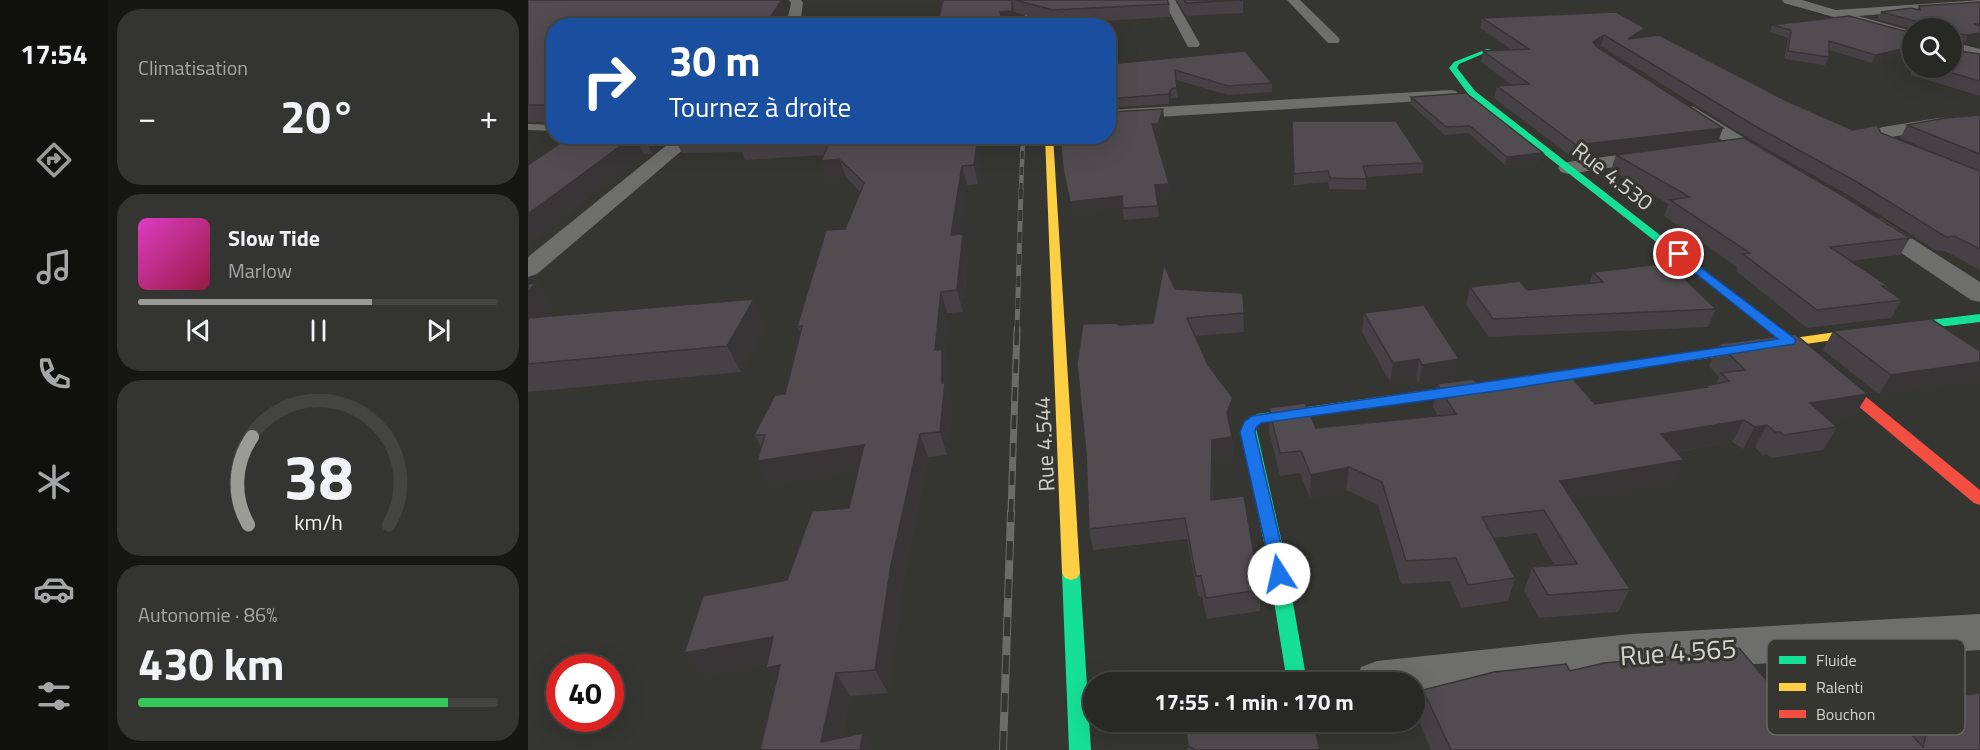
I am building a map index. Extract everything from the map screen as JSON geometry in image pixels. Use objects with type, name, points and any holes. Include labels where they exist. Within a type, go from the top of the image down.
[{"type":"street","points":[[794,18],[797,3],[795,0]]},
{"type":"street","points":[[1169,0],[1193,44]]},
{"type":"street","points":[[1293,0],[1333,40]]},
{"type":"street","points":[[1788,0],[1902,32]]},
{"type":"street","points":[[1045,18],[1046,2]]},
{"type":"street","points":[[1835,14],[1980,2]]},
{"type":"street","points":[[1962,49],[1980,54]]},
{"type":"street","name":"Rue 4.530","points":[[1489,50],[1456,63],[1453,68],[1472,93],[1789,341],[1980,499]]},
{"type":"street","points":[[1116,115],[1472,93]]},
{"type":"street","points":[[1676,102],[1781,168]]},
{"type":"street","points":[[1980,120],[1938,123],[1883,133],[1881,136],[1882,140],[1980,180]]},
{"type":"street","points":[[528,269],[680,144]]},
{"type":"street","name":"Rue 4.544","points":[[1049,144],[1083,710]]},
{"type":"street","points":[[1707,150],[1742,145]]},
{"type":"street","points":[[1568,168],[1672,154]]},
{"type":"street","points":[[1851,209],[1980,294]]},
{"type":"street","points":[[1295,672],[1275,552],[1248,432],[1249,426],[1257,419],[1496,386],[1789,341],[1980,318]]},
{"type":"street","name":"Rue 4.565","points":[[1869,639],[1980,632]]},
{"type":"street","name":"Rue 4.565","points":[[1425,677],[1631,654],[1767,645]]},
{"type":"lane","points":[[528,127],[546,128]]},
{"type":"building","points":[[528,0],[782,0],[770,18],[546,18],[546,105],[528,105]]},
{"type":"building","points":[[943,0],[1012,0],[1012,11],[1000,12],[1002,18],[939,18]]},
{"type":"building","points":[[1015,0],[1167,0],[1169,4],[1053,10]]},
{"type":"building","points":[[1184,0],[1242,0],[1186,3]]},
{"type":"building","points":[[1980,2],[1980,24],[1974,24],[1980,26],[1980,33],[1962,34],[1962,18],[1904,18],[1881,12],[1911,8],[1920,10],[1919,6]]},
{"type":"building","points":[[1616,12],[1645,28],[1628,39],[1659,35],[1787,101],[1853,130],[1877,125],[1881,133],[1980,171],[1980,249],[1954,236],[1946,237],[1857,182],[1755,126],[1604,35],[1593,42],[1597,47],[1723,128],[1576,145],[1497,86],[1529,84],[1483,51],[1529,49],[1482,18]]},
{"type":"building","points":[[1849,16],[1902,30],[1902,49],[1875,55],[1829,41],[1829,57],[1788,51],[1791,30],[1772,25]]},
{"type":"building","points":[[1245,51],[1272,83],[1228,86],[1175,70],[1177,88],[1171,89],[1169,94],[1116,98],[1116,63]]},
{"type":"building","points":[[1962,51],[1980,54],[1980,81],[1962,76]]},
{"type":"building","points":[[1466,93],[1543,153],[1507,157],[1470,126],[1446,127],[1411,97]]},
{"type":"building","points":[[1163,109],[1158,124],[1152,124],[1169,184],[1155,185],[1158,206],[1123,208],[1122,196],[1070,202],[1061,144],[1116,144],[1116,112]]},
{"type":"building","points":[[1980,115],[1980,154],[1907,125],[1945,118]]},
{"type":"building","points":[[1292,121],[1396,121],[1424,163],[1363,166],[1367,179],[1330,178],[1328,171],[1294,174]]},
{"type":"building","points":[[1744,138],[1910,238],[1830,247],[1888,286],[1882,286],[1902,300],[1817,310],[1743,254],[1750,253],[1670,200],[1690,197],[1616,155]]},
{"type":"building","points":[[559,144],[623,144],[528,214],[528,165]]},
{"type":"building","points":[[828,144],[977,144],[974,165],[962,166],[951,235],[963,234],[957,290],[941,292],[935,350],[942,349],[942,383],[945,383],[940,432],[920,434],[891,565],[875,670],[836,673],[821,742],[863,733],[860,750],[760,750],[780,665],[766,668],[773,637],[684,653],[703,596],[787,580],[812,511],[849,508],[864,445],[757,461],[765,435],[754,435],[775,395],[785,394],[802,326],[797,327],[826,230],[845,229],[864,183],[839,159],[821,161]]},
{"type":"building","points":[[1668,263],[1716,309],[1493,319],[1470,287],[1520,281],[1527,290],[1603,282],[1593,272]]},
{"type":"building","points":[[1164,264],[1175,289],[1243,293],[1244,313],[1187,318],[1208,365],[1233,398],[1227,412],[1232,437],[1212,440],[1211,500],[1244,496],[1260,590],[1206,598],[1201,576],[1196,576],[1185,518],[1089,529],[1086,453],[1077,364],[1083,324],[1153,323]]},
{"type":"building","points":[[536,283],[528,291],[528,284]]},
{"type":"building","points":[[754,299],[727,346],[528,364],[528,318]]},
{"type":"building","points":[[1424,305],[1459,359],[1422,365],[1419,359],[1393,363],[1364,313]]},
{"type":"building","points":[[1931,319],[1980,351],[1980,362],[1891,375],[1833,331]]},
{"type":"building","points":[[1795,334],[1868,394],[1810,403],[1837,427],[1784,435],[1775,432],[1767,425],[1755,427],[1744,420],[1661,434],[1684,460],[1560,481],[1630,589],[1548,595],[1532,567],[1577,564],[1544,510],[1482,517],[1515,578],[1468,585],[1456,558],[1406,561],[1382,482],[1349,467],[1311,475],[1301,451],[1280,453],[1269,408],[1305,403],[1316,428],[1456,414],[1437,384],[1474,379],[1482,391],[1573,379],[1595,404],[1707,387],[1705,386],[1729,381],[1721,373],[1745,370],[1719,344]]},
{"type":"building","points":[[1739,648],[1767,681],[1767,735],[1912,735],[1923,747],[1926,735],[1965,735],[1965,695],[1980,693],[1980,750],[1451,750],[1425,694],[1425,689],[1494,672],[1566,664],[1570,671],[1604,663],[1690,655],[1693,659]]},
{"type":"building","points":[[1186,732],[1316,732],[1320,750],[1195,750],[1188,746]]},
{"type":"railway","points":[[1026,18],[1027,0]]},
{"type":"railway","points":[[1021,191],[1023,144]]},
{"type":"railway","points":[[1017,331],[1021,189]]},
{"type":"railway","points":[[1011,513],[1017,329]]},
{"type":"railway","points":[[1003,750],[1011,512]]},
{"type":"traffic: fast","points":[[1489,50],[1456,63],[1453,68],[1472,93],[1706,276]]},
{"type":"traffic: fast","points":[[1864,332],[1980,318]]},
{"type":"traffic: fast","points":[[1295,672],[1275,552],[1248,432],[1249,426],[1257,419],[1478,387]]},
{"type":"traffic: fast","points":[[1071,573],[1080,750]]},
{"type":"traffic: slow","points":[[1049,144],[1071,573]]},
{"type":"traffic: slow","points":[[1478,387],[1864,332]]},
{"type":"traffic: jam","points":[[1706,276],[1789,341],[1980,499]]},
{"type":"route","points":[[1279,574],[1248,432],[1249,426],[1257,419],[1496,386],[1789,341],[1679,254]]}]
